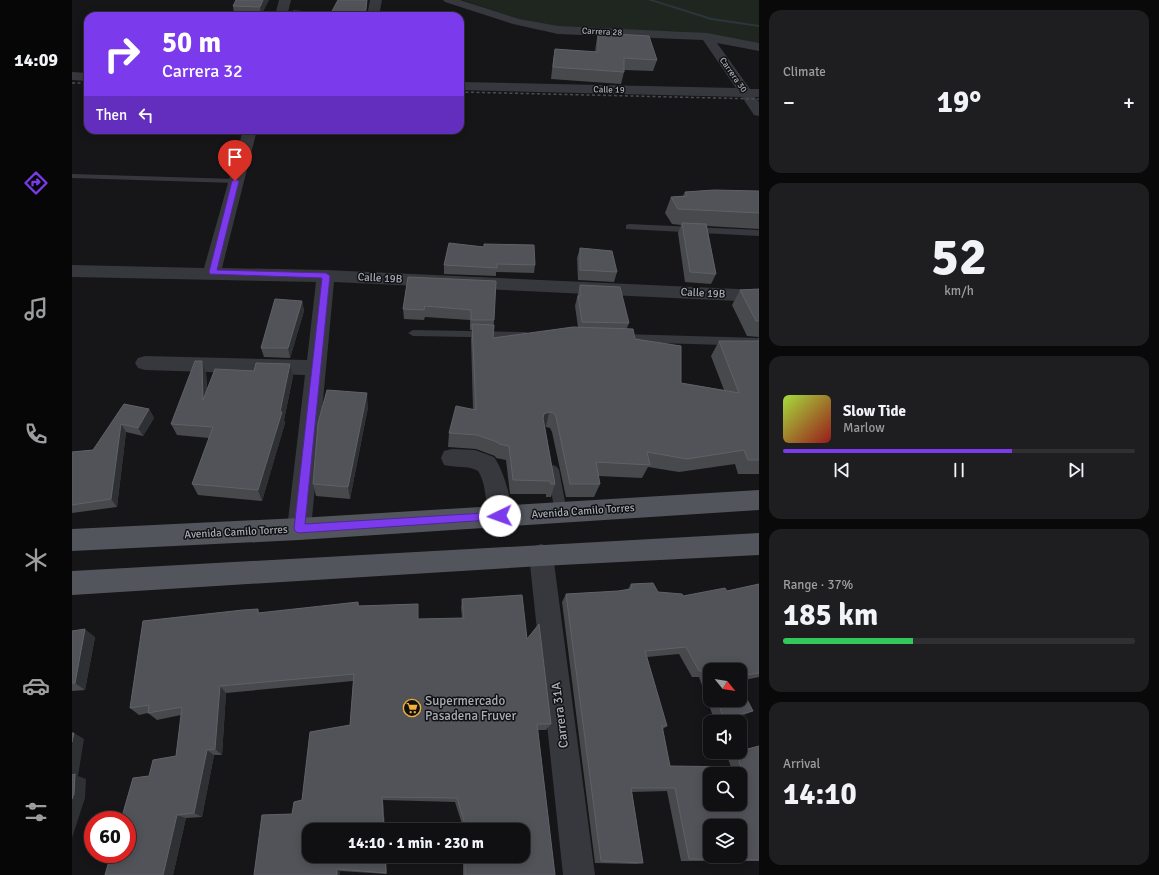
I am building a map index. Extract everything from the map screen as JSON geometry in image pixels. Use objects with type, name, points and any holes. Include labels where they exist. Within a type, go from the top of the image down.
[{"type":"main road","name":"Avenida Camilo Torres","points":[[72,540],[299,529],[759,500]]},
{"type":"main road","points":[[72,583],[541,555],[759,544]]},
{"type":"street","points":[[282,12],[285,0]]},
{"type":"street","points":[[374,12],[376,0]]},
{"type":"street","name":"Carrera 28","points":[[449,0],[517,22],[558,30],[707,37],[759,47]]},
{"type":"street","name":"Carrera 30","points":[[707,37],[755,102]]},
{"type":"street","points":[[72,76],[84,77]]},
{"type":"street","name":"Calle 19","points":[[464,86],[755,102]]},
{"type":"street","name":"Calle 19","points":[[464,98],[755,102]]},
{"type":"street","points":[[212,272],[235,181],[249,134]]},
{"type":"street","name":"Calle 19B","points":[[72,271],[212,272],[326,276],[759,296]]},
{"type":"street","points":[[299,529],[326,276]]},
{"type":"street","points":[[145,362],[315,368]]},
{"type":"street","points":[[452,458],[479,460],[486,464],[492,479],[500,516]]},
{"type":"street","name":"Carrera 31A","points":[[541,555],[579,875]]},
{"type":"lane","points":[[72,176],[235,181]]},
{"type":"lane","points":[[629,227],[759,233]]},
{"type":"lane","points":[[413,332],[539,336]]},
{"type":"lane","points":[[609,338],[759,342]]},
{"type":"lane","points":[[551,462],[561,512]]},
{"type":"shaded area","points":[[462,0],[759,0],[759,44],[686,32],[563,28],[524,21]]},
{"type":"building","points":[[236,0],[263,0],[260,7],[233,6]]},
{"type":"building","points":[[338,0],[367,0],[365,12],[332,12]]},
{"type":"building","points":[[598,33],[649,36],[657,60],[624,58],[624,72],[553,67],[555,49],[598,52]]},
{"type":"building","points":[[714,190],[759,191],[759,213],[678,209],[671,197],[687,196],[685,192]]},
{"type":"building","points":[[682,223],[706,224],[716,274],[690,272]]},
{"type":"building","points":[[449,243],[484,247],[484,244],[534,245],[535,265],[497,264],[497,268],[444,265]]},
{"type":"building","points":[[580,248],[612,251],[617,272],[580,270]]},
{"type":"building","points":[[408,277],[496,281],[494,320],[471,320],[471,310],[425,306],[424,310],[403,309]]},
{"type":"building","points":[[580,285],[620,287],[629,323],[582,322],[578,296],[580,296]]},
{"type":"building","points":[[759,289],[759,321],[756,321],[740,290]]},
{"type":"building","points":[[275,299],[302,301],[288,348],[261,348]]},
{"type":"building","points":[[472,324],[494,325],[493,338],[573,327],[633,329],[635,339],[681,346],[681,383],[739,393],[719,341],[759,341],[759,460],[748,460],[744,450],[687,459],[647,452],[650,465],[596,462],[600,484],[570,484],[556,417],[554,413],[549,412],[544,414],[543,418],[555,484],[551,484],[550,481],[513,480],[509,446],[499,444],[477,435],[449,433],[456,406],[476,410]]},
{"type":"building","points":[[195,361],[202,361],[203,400],[215,369],[254,371],[256,363],[290,364],[280,412],[282,412],[258,490],[192,484],[213,427],[171,424]]},
{"type":"building","points":[[327,390],[367,393],[348,487],[313,484],[318,423]]},
{"type":"building","points":[[124,404],[149,409],[138,428],[121,424],[111,499],[72,505],[72,452],[93,450]]},
{"type":"building","points":[[653,583],[658,592],[682,594],[683,596],[725,588],[727,591],[759,584],[759,673],[747,675],[747,663],[703,663],[703,671],[699,671],[686,647],[645,651],[667,726],[662,726],[670,766],[741,767],[738,759],[747,759],[747,749],[759,746],[759,860],[747,860],[747,819],[703,819],[703,859],[689,859],[675,788],[631,788],[643,863],[601,861],[566,594],[632,589],[631,584]]},
{"type":"building","points":[[522,595],[527,639],[539,624],[551,724],[537,724],[555,875],[465,875],[465,863],[530,863],[530,823],[464,823],[457,798],[382,797],[384,823],[302,823],[302,863],[385,863],[386,873],[337,869],[337,875],[254,875],[262,815],[292,814],[294,802],[302,800],[310,732],[350,725],[354,674],[220,686],[215,749],[207,750],[194,813],[177,815],[163,875],[105,875],[108,863],[136,863],[136,811],[124,811],[133,778],[149,776],[153,760],[176,756],[182,707],[148,713],[149,705],[130,708],[143,621],[243,610],[258,609],[258,613],[358,602],[358,606],[418,604],[418,619],[464,618],[462,599]]},
{"type":"building","points":[[85,629],[75,683],[72,683],[72,631]]},
{"type":"building","points":[[747,699],[753,711],[738,715],[723,715],[720,707],[747,707]]},
{"type":"building","points":[[75,774],[74,794],[72,799],[72,775]]},
{"type":"waterway","points":[[650,0],[711,19],[759,26]]},
{"type":"railway","points":[[72,83],[84,83]]},
{"type":"railway","points":[[464,92],[759,99]]},
{"type":"place","name":"Supermercado Pasadena Fruver","points":[[412,708]]},
{"type":"route","points":[[235,181],[212,272],[326,276],[299,529],[500,516]]}]
